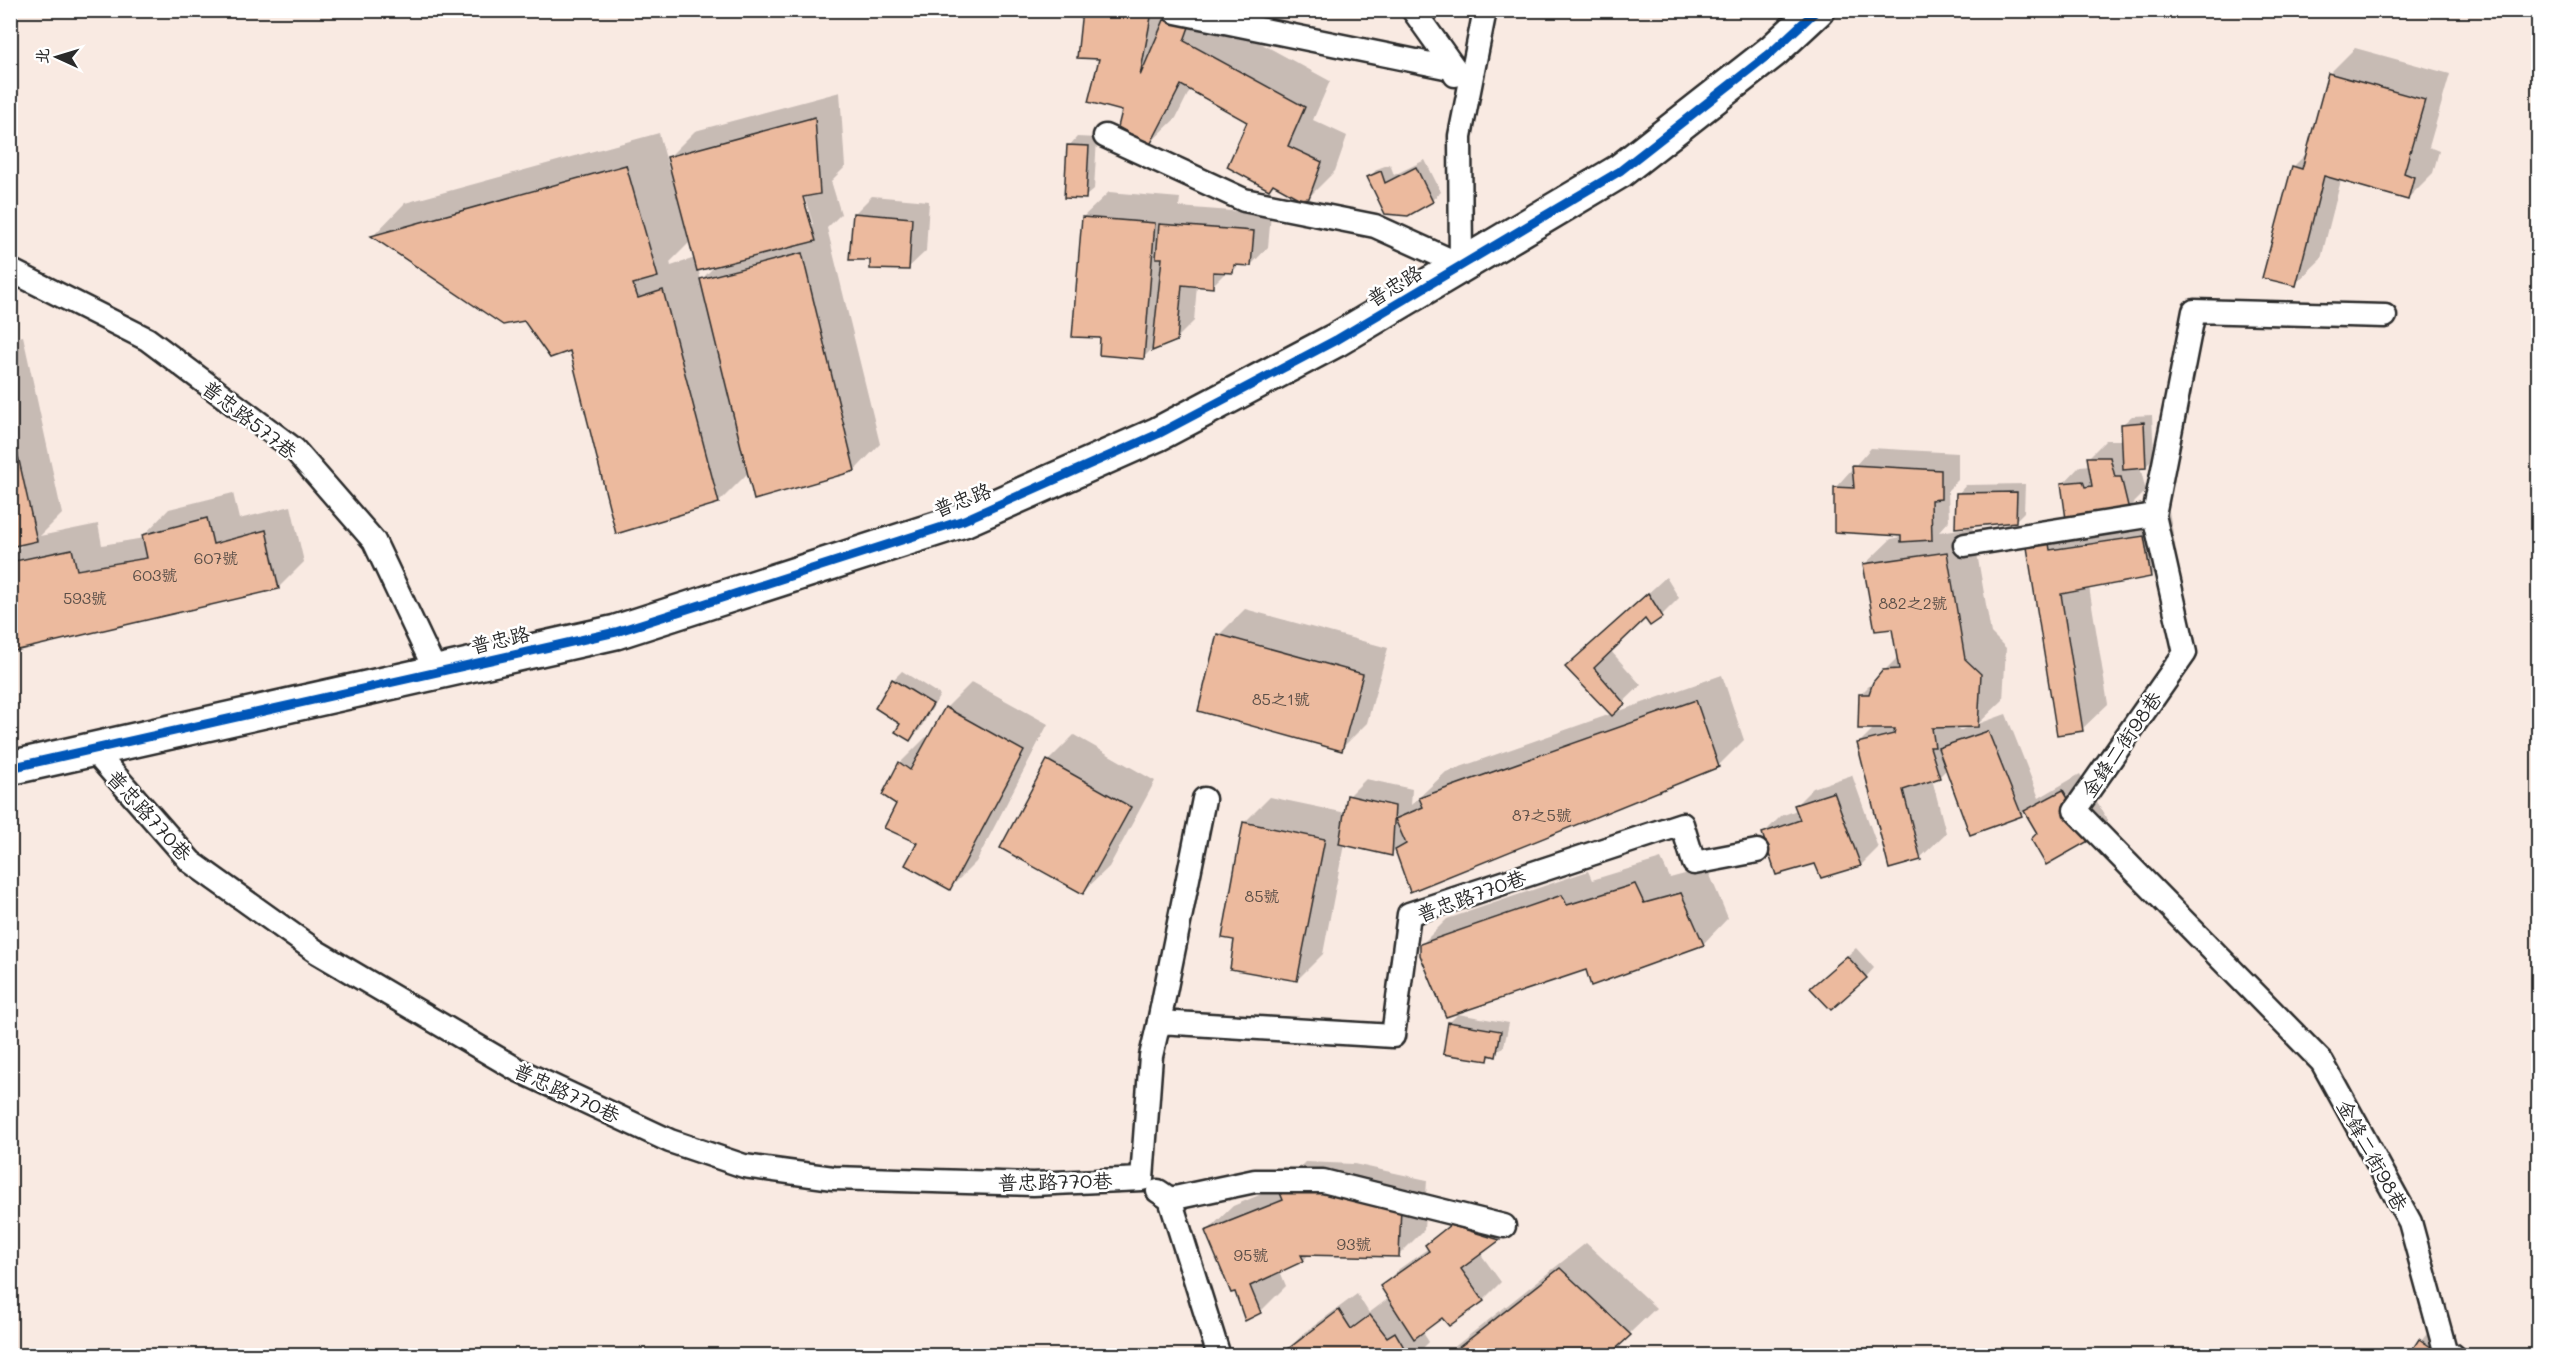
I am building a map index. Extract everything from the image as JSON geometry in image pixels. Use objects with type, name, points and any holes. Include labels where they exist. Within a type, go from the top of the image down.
[{"type":"street","name":"普忠路","points":[[10,768],[616,632],[964,520],[1158,434],[1336,340],[1620,171],[1773,51],[1817,10]]},
{"type":"lane","points":[[1105,136],[1244,200],[1375,226],[1461,266],[1460,136],[1455,69],[1413,10]]},
{"type":"lane","points":[[1460,136],[1485,10]]},
{"type":"lane","points":[[1176,12],[1455,69]]},
{"type":"lane","name":"普忠路577巷","points":[[10,270],[147,339],[294,449],[374,541],[436,672]]},
{"type":"lane","name":"金鋒二街98巷","points":[[2385,316],[2194,311],[2154,515],[2185,653],[2074,810],[2322,1062],[2410,1222],[2445,1350],[2453,1356]]},
{"type":"lane","points":[[1965,545],[2154,515]]},
{"type":"lane","name":"普忠路770巷","points":[[92,749],[191,862],[317,952],[518,1070],[670,1141],[744,1166],[833,1178],[1033,1184],[1142,1179]]},
{"type":"lane","points":[[1204,799],[1151,1056],[1142,1179],[1170,1199],[1219,1356]]},
{"type":"lane","name":"普忠路770巷","points":[[1159,1022],[1393,1036],[1409,914],[1682,824],[1695,863],[1757,851]]},
{"type":"lane","points":[[1170,1199],[1255,1180],[1323,1180],[1504,1226]]},
{"type":"building","points":[[1082,10],[1110,10],[1151,17],[1140,76],[1164,20],[1189,27],[1184,41],[1305,107],[1288,146],[1322,162],[1309,198],[1300,199],[1273,184],[1269,190],[1227,167],[1247,122],[1181,85],[1150,145],[1118,127],[1122,111],[1088,102],[1099,59],[1077,58]]},
{"type":"building","points":[[2328,73],[2425,100],[2404,173],[2414,177],[2408,200],[2324,176],[2296,286],[2262,278],[2292,166],[2302,169]]},
{"type":"building","points":[[815,117],[820,194],[803,197],[816,241],[697,271],[667,157]]},
{"type":"building","points":[[1067,145],[1089,146],[1086,199],[1064,198]]},
{"type":"building","points":[[626,165],[658,277],[633,284],[638,298],[663,290],[719,503],[616,534],[570,351],[550,358],[524,321],[503,325],[371,236]]},
{"type":"building","points":[[1416,167],[1433,202],[1408,216],[1385,214],[1367,177],[1381,171],[1385,183]]},
{"type":"building","points":[[853,213],[912,218],[909,270],[870,269],[870,260],[849,260]]},
{"type":"building","points":[[1082,217],[1155,223],[1144,359],[1099,355],[1100,338],[1072,337]]},
{"type":"building","points":[[1159,224],[1254,231],[1251,266],[1234,265],[1233,273],[1213,272],[1213,288],[1182,285],[1177,341],[1152,351],[1162,258],[1156,258]]},
{"type":"building","points":[[802,253],[855,471],[754,500],[700,279]]},
{"type":"building","points":[[10,420],[37,541],[10,547]]},
{"type":"building","points":[[2144,422],[2146,468],[2123,470],[2121,424]]},
{"type":"building","points":[[2087,457],[2110,457],[2115,477],[2121,477],[2129,510],[2066,519],[2061,483],[2083,481],[2085,487],[2092,486]]},
{"type":"building","points":[[1852,465],[1941,470],[1941,499],[1931,500],[1932,540],[1901,542],[1901,536],[1834,532],[1834,487],[1854,488]]},
{"type":"building","points":[[2017,492],[2016,522],[1955,528],[1956,493]]},
{"type":"building","points":[[207,518],[213,544],[266,530],[279,589],[10,652],[10,562],[72,549],[77,570],[147,558],[142,535]]},
{"type":"building","points":[[2144,536],[2151,577],[2061,594],[2083,731],[2057,735],[2027,547],[2049,543],[2050,550]]},
{"type":"building","points":[[1947,552],[1965,659],[1981,674],[1978,727],[1932,728],[1935,747],[1930,747],[1940,778],[1903,790],[1921,860],[1889,869],[1857,743],[1894,734],[1895,729],[1858,729],[1859,694],[1869,694],[1873,682],[1883,670],[1899,669],[1892,629],[1875,631],[1863,564]]},
{"type":"building","points":[[1648,593],[1663,617],[1650,626],[1645,619],[1594,668],[1625,704],[1612,716],[1565,667]]},
{"type":"building","points":[[1217,634],[1363,674],[1342,751],[1198,711]]},
{"type":"building","points":[[892,679],[933,704],[910,741],[895,732],[900,724],[875,708]]},
{"type":"building","points":[[1696,700],[1719,767],[1410,892],[1395,850],[1406,844],[1395,819],[1423,807],[1419,798]]},
{"type":"building","points":[[945,707],[1024,751],[950,890],[905,865],[917,843],[884,828],[896,804],[882,795],[899,762],[910,770]]},
{"type":"building","points":[[1988,731],[2022,816],[1970,835],[1938,748]]},
{"type":"building","points":[[1047,760],[1131,807],[1083,894],[1000,848]]},
{"type":"building","points":[[2063,790],[2092,839],[2046,865],[2031,839],[2037,833],[2024,811]]},
{"type":"building","points":[[1834,792],[1861,866],[1821,878],[1815,864],[1776,875],[1762,833],[1800,820],[1794,805]]},
{"type":"building","points":[[1347,795],[1395,806],[1392,856],[1339,844]]},
{"type":"building","points":[[1243,822],[1325,839],[1297,981],[1230,969],[1234,940],[1222,938]]},
{"type":"building","points":[[1635,884],[1644,903],[1681,893],[1704,945],[1591,986],[1586,970],[1446,1017],[1420,955],[1420,944],[1562,895],[1567,905]]},
{"type":"building","points":[[1847,956],[1867,978],[1831,1010],[1810,988]]},
{"type":"building","points":[[1448,1022],[1501,1031],[1496,1057],[1489,1055],[1488,1061],[1443,1054]]},
{"type":"building","points":[[1278,1188],[1327,1189],[1401,1206],[1399,1257],[1301,1255],[1304,1261],[1250,1286],[1261,1313],[1245,1321],[1235,1292],[1231,1293],[1205,1231],[1283,1200]]},
{"type":"building","points":[[1450,1225],[1500,1240],[1461,1269],[1484,1301],[1449,1326],[1442,1318],[1414,1339],[1380,1286],[1429,1251],[1425,1245]]},
{"type":"building","points":[[1560,1268],[1631,1335],[1608,1356],[1448,1356]]},
{"type":"building","points":[[1339,1310],[1351,1329],[1370,1315],[1387,1337],[1395,1332],[1409,1356],[1287,1356],[1284,1352]]},
{"type":"building","points":[[2419,1339],[2444,1356],[2408,1356]]},
{"type":"cycle path","points":[[10,768],[616,632],[964,520],[1158,434],[1336,340],[1620,171],[1773,51],[1817,10]]}]
